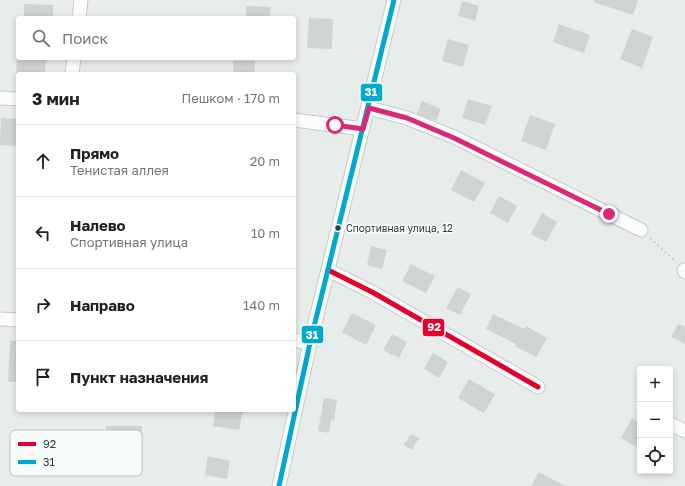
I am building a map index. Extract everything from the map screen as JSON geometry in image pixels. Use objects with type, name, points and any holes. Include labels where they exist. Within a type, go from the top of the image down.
[{"type":"street","points":[[79,16],[81,0]]},
{"type":"street","points":[[296,408],[310,344],[369,108],[394,0]]},
{"type":"street","points":[[72,72],[74,60]]},
{"type":"street","points":[[0,98],[16,99]]},
{"type":"street","points":[[369,108],[407,118],[454,138],[641,230]]},
{"type":"street","points":[[296,120],[363,129]]},
{"type":"street","points":[[328,270],[372,292],[538,388]]},
{"type":"street","points":[[0,319],[16,320]]},
{"type":"street","points":[[296,340],[310,344]]},
{"type":"street","points":[[279,486],[295,412]]},
{"type":"street","points":[[673,425],[685,431]]},
{"type":"path","points":[[641,230],[684,271]]},
{"type":"building","points":[[594,0],[638,0],[633,15],[593,2]]},
{"type":"building","points":[[462,1],[479,6],[475,21],[458,16]]},
{"type":"building","points":[[24,4],[53,5],[53,16],[24,16]]},
{"type":"building","points":[[246,6],[271,7],[270,16],[246,16]]},
{"type":"building","points":[[309,18],[333,19],[332,49],[307,48]]},
{"type":"building","points":[[559,24],[590,35],[584,53],[553,42]]},
{"type":"building","points":[[632,29],[653,37],[642,68],[620,59]]},
{"type":"building","points":[[448,39],[469,45],[463,67],[442,61]]},
{"type":"building","points":[[17,60],[46,60],[45,72],[16,72]]},
{"type":"building","points":[[233,61],[255,61],[255,72],[233,72]]},
{"type":"building","points":[[468,99],[492,106],[485,125],[462,118]]},
{"type":"building","points":[[422,101],[441,109],[436,121],[417,114]]},
{"type":"building","points":[[530,115],[555,124],[546,150],[521,141]]},
{"type":"building","points":[[1,118],[16,119],[16,146],[0,145]]},
{"type":"building","points":[[461,170],[485,183],[474,202],[451,190]]},
{"type":"building","points":[[499,196],[517,206],[508,223],[490,213]]},
{"type":"building","points":[[542,213],[557,222],[546,242],[531,234]]},
{"type":"building","points":[[371,246],[387,250],[382,269],[367,265]]},
{"type":"building","points":[[411,264],[435,276],[426,293],[402,281]]},
{"type":"building","points":[[458,287],[471,294],[460,315],[446,308]]},
{"type":"building","points":[[352,313],[376,325],[366,345],[342,332]]},
{"type":"building","points":[[493,314],[524,329],[526,326],[547,338],[536,357],[515,346],[516,344],[486,329]]},
{"type":"building","points":[[678,324],[685,327],[685,344],[671,337]]},
{"type":"building","points":[[392,334],[407,342],[399,358],[383,350]]},
{"type":"building","points":[[10,341],[16,341],[16,382],[8,382]]},
{"type":"building","points":[[433,353],[448,362],[439,378],[424,369]]},
{"type":"building","points":[[469,379],[495,394],[484,413],[458,398]]},
{"type":"building","points":[[324,398],[337,400],[334,421],[331,420],[329,433],[318,431]]},
{"type":"building","points":[[215,412],[243,412],[239,430],[213,426]]},
{"type":"building","points":[[632,418],[637,421],[637,447],[621,438]]},
{"type":"building","points":[[106,426],[142,426],[142,430],[106,430]]},
{"type":"building","points":[[411,434],[419,438],[412,450],[404,445]]},
{"type":"building","points":[[208,456],[230,461],[227,479],[205,475]]},
{"type":"building","points":[[539,472],[565,486],[531,486]]},
{"type":"transit line","name":"31","points":[[296,408],[310,343],[394,0]]},
{"type":"transit line","name":"92","points":[[328,270],[372,292],[538,387]]},
{"type":"transit line","name":"31","points":[[279,486],[295,412]]},
{"type":"place","name":"Спортивная улица, 12","points":[[338,228]]},
{"type":"route","points":[[335,125],[363,129],[369,108],[407,118],[454,138],[609,214]]}]
